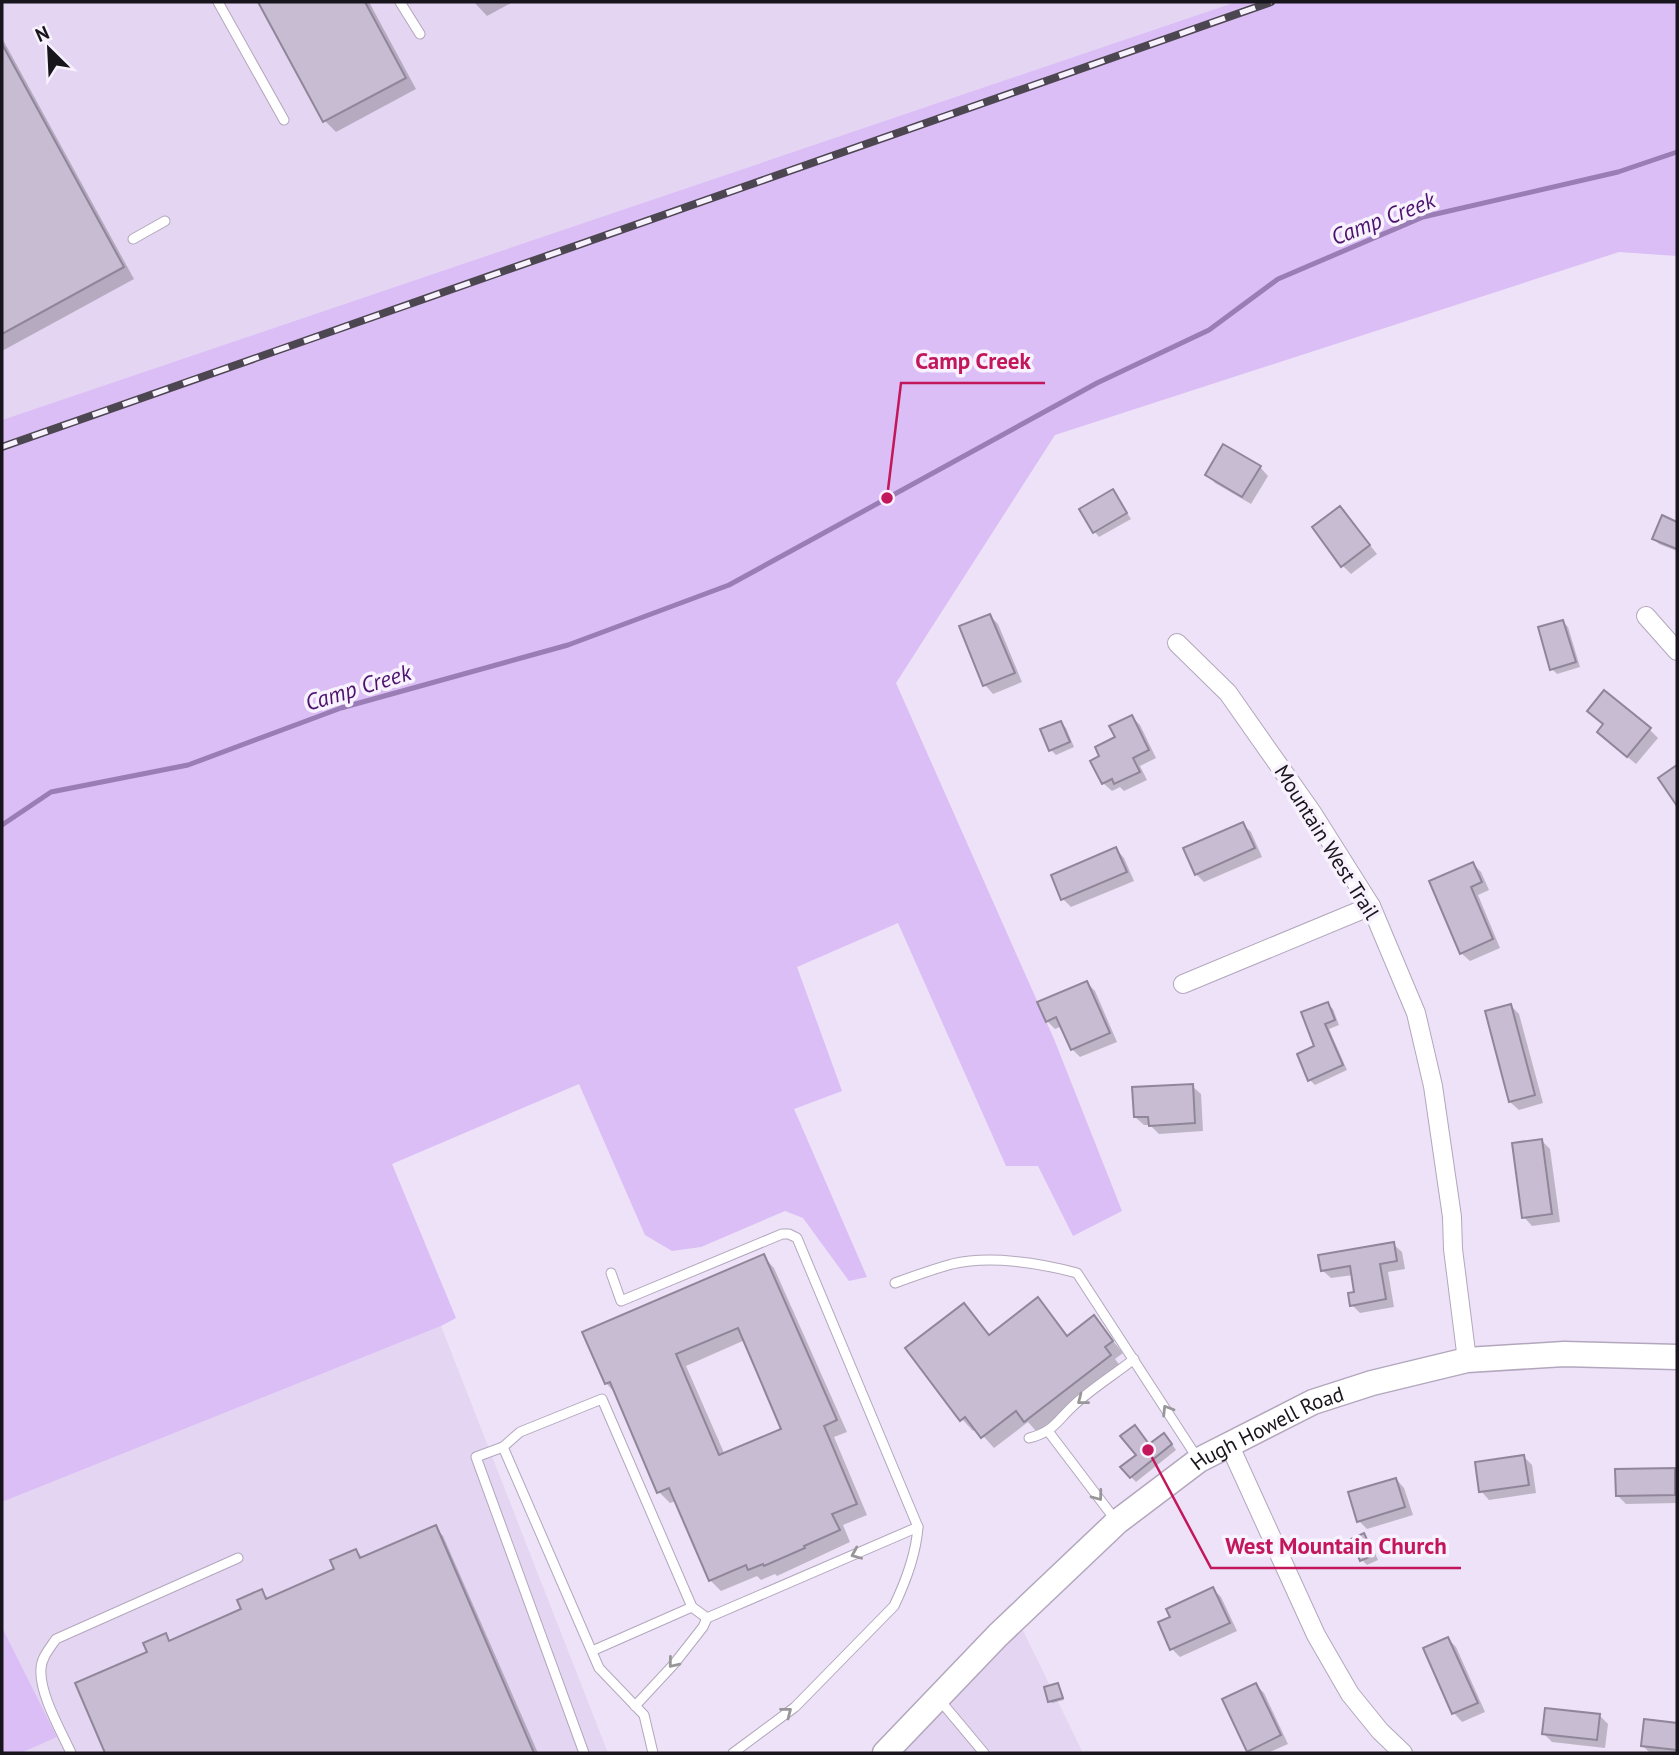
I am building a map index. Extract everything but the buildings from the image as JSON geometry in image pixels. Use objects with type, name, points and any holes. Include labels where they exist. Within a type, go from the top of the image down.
[{"type":"main road","name":"Hugh Howell Road","points":[[885,1753],[998,1635],[1117,1522],[1199,1461],[1313,1402],[1372,1383],[1466,1360],[1564,1354],[1677,1357]]},
{"type":"street","points":[[1646,616],[1677,651]]},
{"type":"street","name":"Mountain West Trail","points":[[1177,643],[1228,693],[1313,814],[1371,906],[1416,1013],[1433,1086],[1452,1217],[1453,1249],[1466,1360]]},
{"type":"street","points":[[1184,984],[1371,906]]},
{"type":"street","points":[[1229,1444],[1316,1635],[1350,1694],[1380,1731],[1404,1753]]},
{"type":"lane","points":[[218,2],[284,120]]},
{"type":"lane","points":[[400,2],[420,34]]},
{"type":"lane","points":[[133,239],[165,221]]},
{"type":"lane","points":[[611,1273],[621,1301],[782,1234],[797,1238],[918,1527],[917,1544],[894,1606],[795,1707],[733,1753]]},
{"type":"lane","points":[[895,1283],[946,1266],[965,1263],[1021,1262],[1076,1273],[1199,1461]]},
{"type":"lane","points":[[1030,1438],[1057,1425],[1073,1406],[1134,1359]]},
{"type":"lane","points":[[584,1753],[476,1457],[503,1447],[520,1432],[602,1399],[692,1607],[707,1618]]},
{"type":"lane","points":[[1048,1431],[1117,1522]]},
{"type":"lane","points":[[503,1447],[599,1668],[644,1715],[653,1753]]},
{"type":"lane","points":[[635,1706],[674,1664],[707,1618],[918,1527]]},
{"type":"lane","points":[[71,1753],[42,1685],[40,1667],[56,1639],[238,1558]]},
{"type":"lane","points":[[592,1651],[692,1607]]},
{"type":"lane","points":[[937,1697],[984,1753]]},
{"type":"shaded area","points":[[2,2],[1236,2],[2,420]]},
{"type":"shaded area","points":[[1236,2],[1677,2],[1677,256],[1619,252],[1055,435],[896,683],[1054,1039],[1122,1211],[1073,1236],[1038,1166],[1006,1166],[898,923],[797,967],[842,1091],[794,1109],[867,1277],[849,1281],[803,1218],[785,1211],[701,1247],[672,1251],[645,1235],[579,1084],[392,1164],[456,1318],[2,1502],[2,420]]},
{"type":"shaded area","points":[[441,1326],[608,1753],[21,1753],[57,1737],[2,1627],[2,1502]]},
{"type":"shaded area","points":[[1010,1604],[1083,1753],[875,1753]]},
{"type":"shaded area","points":[[2,1627],[57,1737],[21,1753],[2,1753]]},
{"type":"waterway","name":"Camp Creek","points":[[2,825],[51,792],[188,765],[341,708],[568,645],[729,585],[1097,383],[1209,330],[1278,279],[1423,217],[1618,172],[1677,152]]},
{"type":"railway","points":[[2,447],[1271,2]]},
{"type":"place","name":"Camp Creek","points":[[887,498]]},
{"type":"place","name":"West Mountain Church","points":[[1148,1450]]}]
